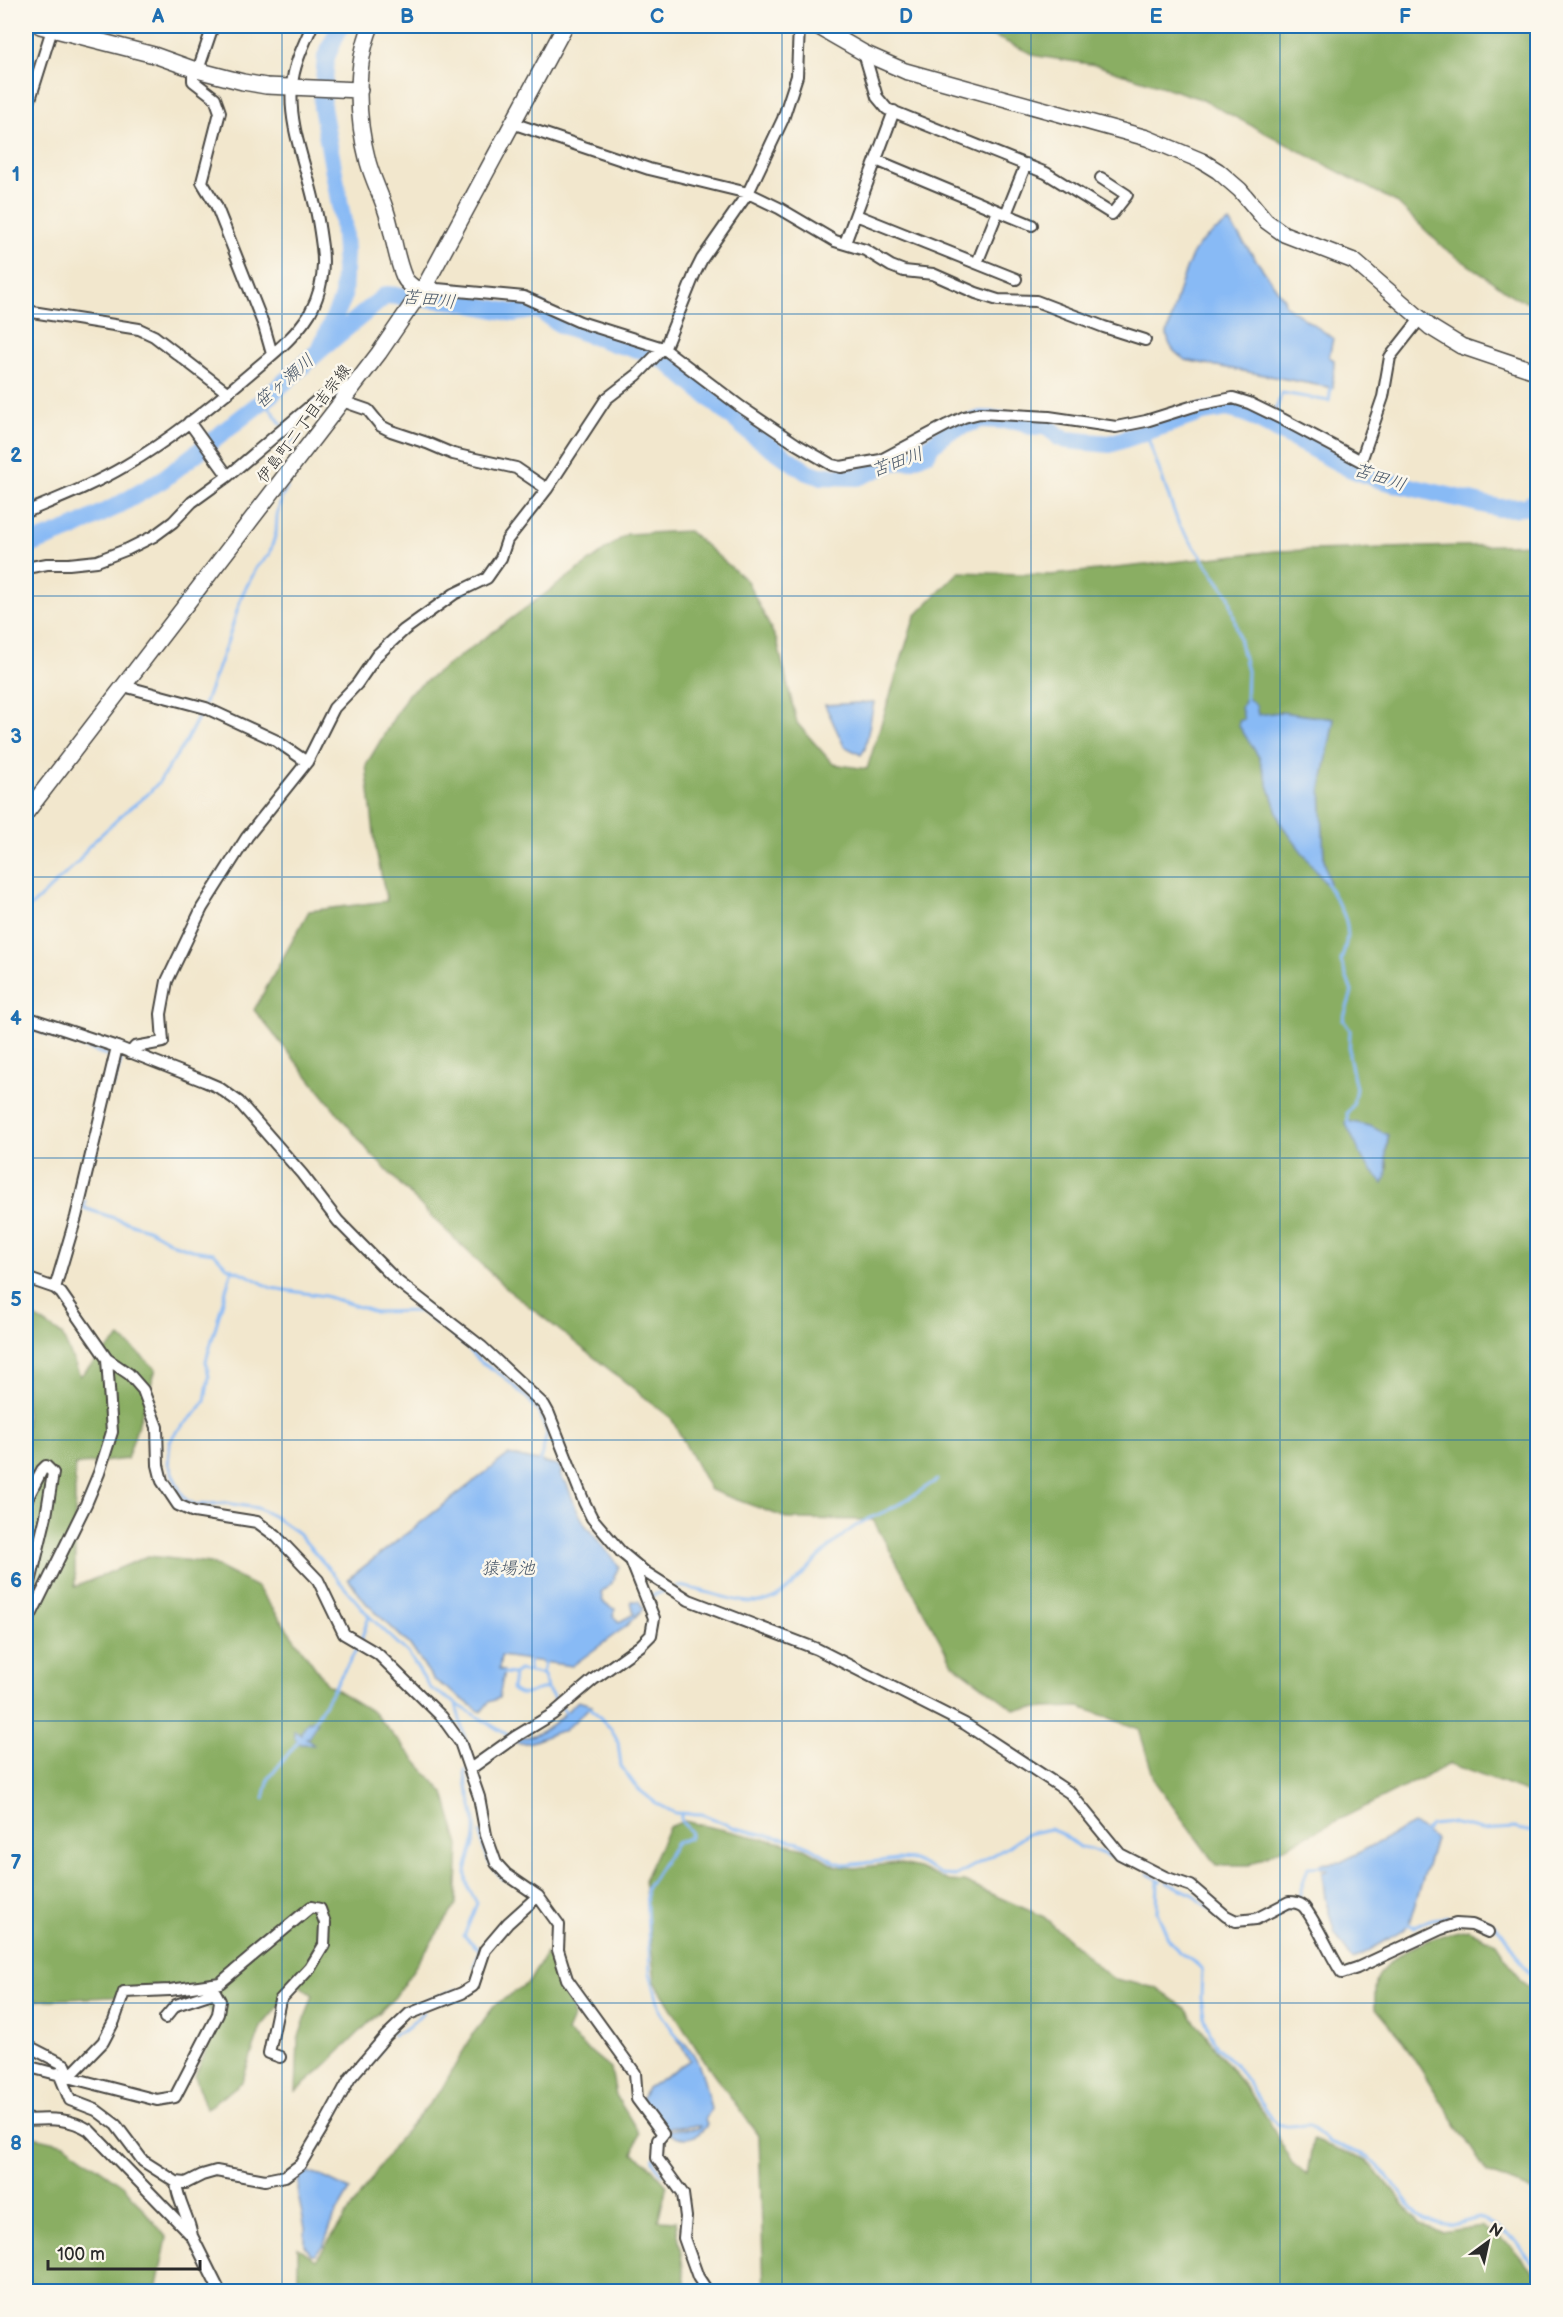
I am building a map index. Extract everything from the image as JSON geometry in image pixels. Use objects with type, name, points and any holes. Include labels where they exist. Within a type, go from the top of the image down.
[{"type":"street","points":[[26,112],[48,26],[243,82],[355,90]]},
{"type":"street","points":[[213,26],[193,81],[215,98],[220,112],[202,182],[216,205],[264,326],[272,354]]},
{"type":"street","points":[[26,512],[81,489],[126,466],[190,424],[297,331],[310,312],[324,270],[315,202],[305,171],[296,126],[293,87],[312,26]]},
{"type":"street","points":[[371,26],[355,90],[368,164],[386,211],[404,277],[411,286],[420,294],[436,289],[524,297],[580,322],[661,350],[795,444],[832,465],[841,467],[881,460],[955,421],[980,413],[1049,417],[1116,427],[1146,421],[1197,405],[1233,398],[1282,419],[1361,461],[1383,397],[1390,357],[1420,319]]},
{"type":"street","name":"伊島町二丁目吉宗線","points":[[26,813],[342,401],[420,294],[565,26]]},
{"type":"street","points":[[130,1053],[135,1047],[163,1042],[161,1014],[167,981],[202,908],[247,837],[307,762],[334,708],[357,684],[377,655],[404,630],[454,594],[487,578],[501,558],[507,540],[547,489],[606,399],[637,375],[661,350],[702,259],[748,193],[783,119],[797,76],[799,26]]},
{"type":"street","points":[[817,26],[864,53],[905,71],[1147,138],[1202,161],[1240,190],[1266,221],[1284,234],[1354,261],[1420,319],[1461,346],[1538,372]]},
{"type":"street","points":[[864,53],[877,97],[887,109],[1046,173],[1112,214],[1127,195],[1101,178]]},
{"type":"street","points":[[845,243],[894,111]]},
{"type":"street","points":[[512,123],[649,169],[748,193],[836,241],[865,250],[891,266],[933,274],[998,300],[1036,301],[1145,340]]},
{"type":"street","points":[[876,160],[1032,225]]},
{"type":"street","points":[[977,263],[1026,164]]},
{"type":"street","points":[[856,214],[1016,279]]},
{"type":"street","points":[[26,311],[139,329],[153,336],[228,393]]},
{"type":"street","points":[[26,568],[47,564],[97,561],[154,536],[173,522],[192,502],[228,476],[315,402],[342,386],[351,389]]},
{"type":"street","points":[[342,401],[368,410],[381,426],[392,431],[453,454],[516,468],[547,489]]},
{"type":"street","points":[[190,424],[228,476]]},
{"type":"street","points":[[126,685],[204,707],[275,740],[307,762]]},
{"type":"street","points":[[26,1017],[116,1055],[130,1053],[204,1081],[218,1087],[239,1102],[302,1174],[338,1221],[397,1281],[465,1333],[535,1395],[549,1414],[584,1502],[606,1537],[631,1562],[689,1600],[817,1649],[965,1724],[1070,1793],[1120,1854],[1165,1877],[1191,1886],[1226,1916],[1236,1921],[1256,1919],[1296,1903],[1308,1912],[1331,1957],[1342,1973],[1456,1924],[1472,1925],[1488,1932]]},
{"type":"street","points":[[55,1288],[76,1217],[116,1055]]},
{"type":"street","points":[[26,1278],[55,1288],[61,1293],[107,1359],[129,1374],[143,1390],[157,1427],[158,1465],[162,1481],[178,1505],[194,1512],[257,1522],[276,1536],[318,1580],[344,1634],[378,1654],[442,1718],[460,1742],[479,1797],[488,1842],[496,1863],[506,1874],[538,1896],[559,1925],[558,1950],[567,1979],[634,2073],[637,2099],[663,2134],[658,2140],[657,2158],[683,2194],[686,2217],[684,2238],[698,2277],[708,2292]]},
{"type":"street","points":[[26,1625],[86,1504],[112,1432],[107,1359]]},
{"type":"street","points":[[26,1501],[42,1470],[46,1466],[51,1469],[53,1473],[46,1516],[26,1604],[30,1613]]},
{"type":"street","points":[[468,1763],[512,1739],[562,1707],[651,1635],[654,1618],[631,1562]]},
{"type":"street","points":[[26,2044],[65,2065],[70,2100],[96,2110],[116,2126],[143,2161],[176,2182],[186,2183],[201,2175],[216,2171],[266,2180],[285,2176],[300,2164],[308,2153],[350,2078],[386,2036],[409,2014],[426,2005],[462,1993],[472,1986],[485,1950],[508,1923],[538,1896]]},
{"type":"street","points":[[65,2075],[104,2042],[124,1992],[170,1990],[220,1983],[311,1907],[320,1909],[325,1923],[324,1945],[310,1968],[280,2000],[269,2053],[279,2057]]},
{"type":"street","points":[[26,2066],[157,2100],[175,2097],[218,2014],[220,2001],[215,1992],[176,2006],[165,2018]]},
{"type":"street","points":[[26,2120],[76,2122],[89,2130],[192,2236]]},
{"type":"street","points":[[176,2182],[177,2191],[189,2219],[192,2236],[220,2292]]},
{"type":"green space","points":[[971,26],[1537,26],[1537,304],[1516,298],[1444,248],[1396,202],[1201,99],[1096,65],[1037,56]]},
{"type":"green space","points":[[689,531],[747,581],[777,641],[797,723],[833,764],[867,769],[915,616],[959,572],[1051,575],[1275,551],[1537,544],[1537,1796],[1450,1764],[1249,1865],[1216,1865],[1155,1782],[1139,1729],[1080,1707],[1014,1709],[953,1664],[873,1520],[789,1519],[710,1490],[671,1418],[507,1289],[431,1216],[370,1153],[254,1010],[309,911],[387,901],[376,851],[366,765],[408,694],[627,534]],"holes":[[[1280,712],[1334,719],[1321,788],[1324,860],[1329,881],[1281,824],[1259,757],[1243,730],[1244,719]],[[1345,1122],[1388,1139],[1386,1156],[1388,1168]]]},
{"type":"green space","points":[[28,1312],[62,1335],[80,1376],[120,1337],[156,1369],[127,1459],[75,1465],[75,1587],[148,1556],[210,1563],[257,1587],[327,1684],[373,1712],[444,1793],[459,1845],[456,1905],[395,1997],[321,2070],[296,2091],[298,2040],[313,1995],[297,1984],[261,2027],[242,2082],[206,2109],[195,2076],[218,2023],[197,1993],[26,2001],[26,1313]]},
{"type":"green space","points":[[684,1821],[805,1848],[837,1866],[855,1868],[897,1863],[919,1868],[948,1881],[964,1882],[1044,1917],[1111,1978],[1156,1988],[1186,2009],[1264,2113],[1292,2163],[1307,2175],[1313,2140],[1367,2160],[1420,2224],[1442,2232],[1482,2226],[1511,2246],[1537,2277],[1537,2291],[764,2291],[759,2136],[703,2059],[655,1982],[644,1880],[669,1827]]},
{"type":"green space","points":[[1468,1929],[1496,1943],[1521,1981],[1537,1993],[1537,2195],[1533,2191],[1487,2173],[1401,2038],[1375,2007],[1377,1979],[1393,1960],[1416,1945]]},
{"type":"green space","points":[[546,1953],[570,2002],[573,2018],[567,2032],[611,2069],[616,2096],[639,2133],[633,2154],[647,2163],[667,2186],[658,2220],[676,2221],[685,2291],[452,2292],[440,2282],[434,2291],[298,2291],[298,2247],[316,2260],[398,2140],[441,2090],[473,2034],[495,2005],[529,1982]]},
{"type":"green space","points":[[26,2135],[65,2144],[124,2186],[167,2238],[156,2291],[26,2291]]},
{"type":"water","points":[[1229,222],[1284,299],[1286,306],[1333,338],[1329,357],[1334,360],[1333,388],[1185,360],[1171,346],[1167,334],[1189,263],[1202,241]]},
{"type":"water","points":[[1246,697],[1256,705],[1258,715],[1280,712],[1334,719],[1321,788],[1324,860],[1329,881],[1328,887],[1281,824],[1259,757],[1239,726],[1239,721],[1244,719],[1241,708]]},
{"type":"water","points":[[874,702],[865,749],[861,755],[844,746],[825,705]]},
{"type":"water","points":[[1345,1122],[1370,1126],[1388,1135],[1387,1173],[1383,1184],[1364,1161]]},
{"type":"water","name":"猿場池","points":[[508,1455],[558,1465],[562,1472],[560,1474],[586,1526],[619,1566],[612,1582],[601,1593],[603,1602],[615,1609],[613,1616],[619,1622],[634,1614],[631,1601],[639,1601],[643,1609],[625,1627],[572,1666],[501,1656],[499,1670],[504,1671],[499,1698],[489,1702],[481,1712],[433,1679],[410,1645],[366,1603],[348,1579]]},
{"type":"water","points":[[578,1701],[592,1705],[564,1731],[527,1743],[514,1742],[546,1729]]},
{"type":"water","points":[[312,1719],[317,1722],[309,1737],[306,1738],[314,1744],[300,1744],[294,1737],[294,1730],[301,1734],[308,1721],[311,1722]]},
{"type":"water","points":[[1413,1824],[1435,1839],[1409,1924],[1402,1931],[1353,1960],[1335,1934],[1325,1898],[1322,1872],[1327,1869],[1321,1869],[1320,1864],[1341,1862]]},
{"type":"water","points":[[679,2038],[693,2053],[704,2080],[711,2109],[705,2120],[707,2125],[698,2134],[688,2138],[677,2137],[665,2132],[673,2129],[696,2129],[700,2126],[671,2127],[664,2130],[641,2100],[647,2088],[690,2060],[677,2039]]},
{"type":"water","points":[[308,2160],[308,2173],[317,2174],[350,2190],[334,2217],[324,2244],[315,2254],[311,2254],[305,2245],[305,2228],[298,2195],[299,2175]]},
{"type":"waterway","name":"笹ヶ瀬川","points":[[321,347],[343,298],[345,251],[343,222],[322,107],[326,57],[340,26]]},
{"type":"waterway","name":"苫田川","points":[[26,546],[73,528],[162,480],[269,396],[386,295],[457,301],[513,313],[537,309],[560,324],[616,344],[646,351],[666,361],[752,434],[807,472],[820,476],[858,477],[893,462],[910,460],[928,452],[931,445],[951,430],[981,419],[1021,421],[1030,426],[1044,426],[1067,440],[1110,444],[1203,412],[1227,408],[1246,413],[1349,468],[1381,480],[1499,508],[1526,507],[1538,500]]},
{"type":"waterway","points":[[1275,412],[1282,393],[1329,401],[1331,386]]},
{"type":"waterway","points":[[264,400],[282,425]]},
{"type":"waterway","points":[[1271,424],[1273,418]]},
{"type":"waterway","points":[[1145,430],[1179,525],[1229,596],[1247,671],[1246,700]]},
{"type":"waterway","points":[[290,435],[293,439],[292,452]]},
{"type":"waterway","points":[[204,705],[242,595],[257,567],[269,555],[276,533],[281,499],[287,488]]},
{"type":"waterway","points":[[26,911],[78,862],[88,847],[159,782],[186,741],[202,710]]},
{"type":"waterway","points":[[1327,884],[1343,913],[1347,929],[1341,961],[1352,992],[1343,1020],[1350,1030],[1349,1056],[1356,1088],[1353,1105],[1347,1113],[1348,1123]]},
{"type":"waterway","points":[[26,1027],[121,1060],[113,1086]]},
{"type":"waterway","points":[[85,1201],[84,1208],[150,1230],[174,1244],[192,1250],[214,1253],[227,1267],[271,1288],[325,1296],[375,1312],[420,1311],[457,1338],[481,1362],[503,1376],[529,1400],[539,1413],[547,1433],[539,1465]]},
{"type":"waterway","points":[[232,1269],[206,1361],[209,1377],[205,1401],[174,1434],[170,1442],[168,1463],[179,1489],[186,1500],[196,1505],[225,1503],[257,1508],[298,1533],[369,1616],[408,1653],[430,1688],[511,1737]]},
{"type":"waterway","points":[[677,1586],[741,1601],[771,1600],[786,1590],[854,1527],[899,1504],[937,1480]]},
{"type":"waterway","points":[[651,1596],[667,1590]]},
{"type":"waterway","points":[[361,1640],[369,1616]]},
{"type":"waterway","points":[[313,1723],[358,1647]]},
{"type":"waterway","points":[[528,1671],[530,1658]]},
{"type":"waterway","points":[[542,1674],[545,1658]]},
{"type":"waterway","points":[[502,1673],[514,1674],[519,1670],[544,1675],[547,1689],[568,1715]]},
{"type":"waterway","points":[[514,1674],[512,1689],[516,1693],[525,1694],[547,1689]]},
{"type":"waterway","points":[[456,1704],[469,1755]]},
{"type":"waterway","points":[[586,1706],[589,1706],[611,1729],[618,1742],[621,1766],[637,1788],[656,1803],[675,1813],[702,1814],[735,1828],[799,1842],[846,1865],[897,1859],[914,1860],[943,1875],[955,1876],[1027,1834],[1049,1829],[1062,1834],[1079,1847],[1091,1849],[1129,1864]]},
{"type":"waterway","points":[[264,1798],[269,1778],[300,1739]]},
{"type":"waterway","points":[[465,1770],[475,1824],[473,1847],[466,1871],[470,1890],[477,1903],[464,1936],[480,1950],[474,1967]]},
{"type":"waterway","points":[[680,2041],[661,2013],[650,1973],[646,1889],[676,1843],[689,1838],[691,1832],[681,1821],[681,1813]]},
{"type":"waterway","points":[[1425,1832],[1431,1825],[1451,1823],[1482,1830],[1514,1828],[1538,1833]]},
{"type":"waterway","points":[[481,1833],[488,1859],[504,1879]]},
{"type":"waterway","points":[[1298,1900],[1308,1867],[1324,1866]]},
{"type":"waterway","points":[[1148,1874],[1161,1881]]},
{"type":"waterway","points":[[1158,1879],[1157,1912],[1168,1938],[1179,1952],[1202,1970],[1201,1998],[1210,2033],[1217,2046],[1236,2066],[1273,2120],[1277,2124],[1287,2126],[1308,2125],[1330,2142],[1369,2157],[1419,2217],[1426,2221],[1453,2225],[1478,2218],[1485,2220],[1518,2242],[1525,2255],[1538,2268]]},
{"type":"waterway","points":[[1167,1883],[1193,1895],[1215,1914],[1230,1923],[1238,1926],[1258,1923]]},
{"type":"waterway","points":[[1269,1918],[1296,1906]]},
{"type":"waterway","points":[[1407,1924],[1415,1927],[1432,1919],[1460,1917],[1477,1917],[1490,1922],[1500,1929],[1520,1961],[1538,1980]]},
{"type":"waterway","points":[[484,1944],[501,1924]]},
{"type":"waterway","points":[[426,2004],[427,2000],[457,1990]]},
{"type":"waterway","points":[[393,2035],[407,2029],[423,2012]]},
{"type":"waterway","points":[[328,2128],[347,2095],[381,2049]]},
{"type":"waterway","points":[[653,2158],[653,2162],[663,2175]]}]
